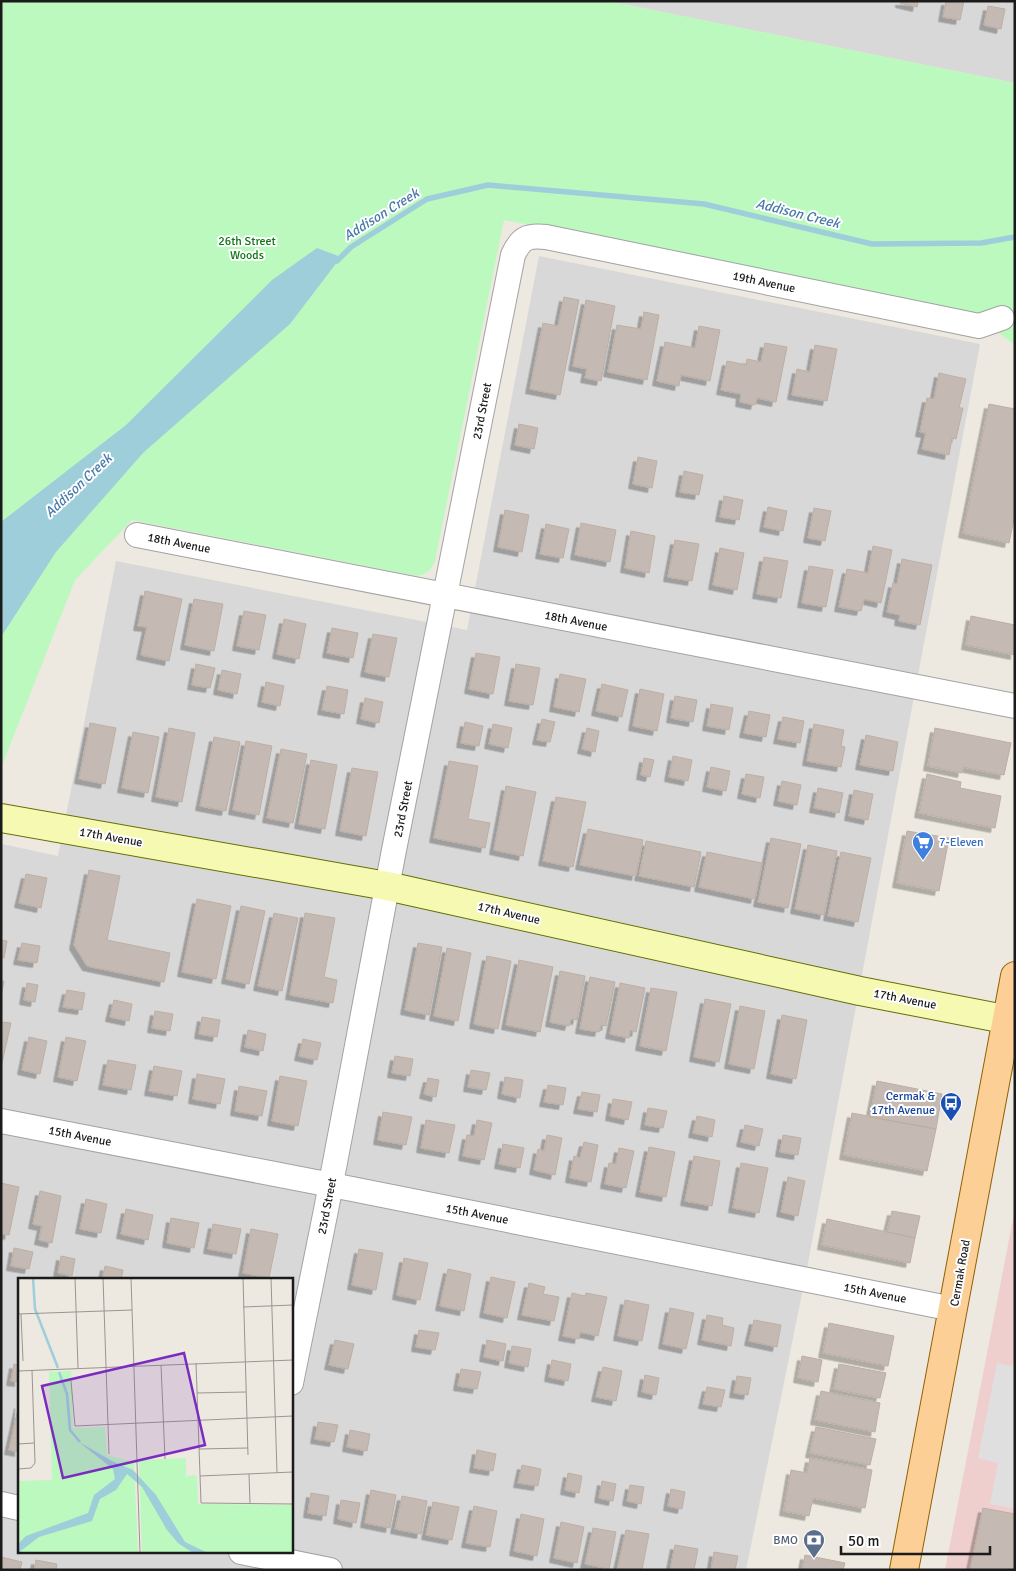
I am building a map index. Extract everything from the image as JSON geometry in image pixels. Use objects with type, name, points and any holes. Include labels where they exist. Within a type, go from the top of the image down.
[{"type":"main road","name":"Cermak Road","points":[[904,1570],[953,1309],[1011,1020],[1015,976]]},
{"type":"street","name":"19th Avenue","points":[[524,238],[534,236],[546,237],[978,326],[1002,318]]},
{"type":"street","name":"23rd Street","points":[[292,1378],[331,1185],[387,886],[513,255],[517,246],[524,238]]},
{"type":"street","name":"18th Avenue","points":[[137,536],[1015,706]]},
{"type":"street","name":"17th Avenue","points":[[1,818],[387,886],[860,991],[1011,1020]]},
{"type":"street","name":"15th Avenue","points":[[1,1121],[953,1309]]},
{"type":"street","points":[[1,1504],[18,1508]]},
{"type":"street","points":[[252,1557],[330,1570]]},
{"type":"shaded area","points":[[608,1],[1015,1],[1015,83]]},
{"type":"shaded area","points":[[539,256],[980,344],[805,1279],[746,1570],[1,1570],[1,850],[2,844],[58,856],[116,561],[467,630]]},
{"type":"shaded area","points":[[1015,1209],[1015,1570],[945,1570]]},
{"type":"shaded area","points":[[997,1363],[1011,1366],[1015,1364],[1015,1509],[990,1504],[998,1463],[978,1458]]},
{"type":"green space","name":"26th Street Woods","points":[[1,1],[608,1],[1015,83],[1015,345],[969,311],[504,220],[435,561],[431,569],[423,575],[411,575],[132,520],[75,580],[1,768]]},
{"type":"water","points":[[317,248],[341,257],[290,324],[143,453],[56,552],[1,637],[1,522],[126,425],[272,280]]},
{"type":"building","points":[[900,1],[918,1],[917,7],[900,3]]},
{"type":"building","points":[[946,1],[964,1],[960,20],[943,17]]},
{"type":"building","points":[[988,6],[1005,9],[1001,29],[984,25]]},
{"type":"building","points":[[564,297],[579,300],[560,395],[530,389],[543,323],[558,326]]},
{"type":"building","points":[[586,300],[615,306],[601,381],[585,378],[587,369],[573,366]]},
{"type":"building","points":[[644,312],[659,315],[647,380],[608,372],[617,325],[641,329]]},
{"type":"building","points":[[699,326],[720,330],[710,381],[681,375],[679,386],[657,381],[665,342],[695,348]]},
{"type":"building","points":[[765,343],[787,347],[776,402],[757,398],[755,405],[740,402],[741,394],[721,390],[727,361],[746,365],[747,359],[761,362]]},
{"type":"building","points":[[815,345],[837,349],[827,401],[792,395],[797,369],[810,372]]},
{"type":"building","points":[[939,373],[966,379],[959,408],[963,408],[956,439],[952,438],[949,455],[922,449],[926,433],[920,432],[927,398],[934,399]]},
{"type":"building","points":[[989,404],[1015,409],[1015,514],[1009,543],[963,533]]},
{"type":"building","points":[[519,424],[538,428],[534,449],[515,445]]},
{"type":"building","points":[[638,457],[657,461],[652,488],[633,484]]},
{"type":"building","points":[[684,471],[703,475],[699,495],[680,492]]},
{"type":"building","points":[[724,496],[743,500],[739,520],[720,517]]},
{"type":"building","points":[[768,507],[787,511],[783,531],[764,527]]},
{"type":"building","points":[[814,508],[831,511],[825,541],[808,538]]},
{"type":"building","points":[[505,510],[529,515],[522,552],[498,547]]},
{"type":"building","points":[[581,523],[616,530],[610,562],[575,555]]},
{"type":"building","points":[[546,524],[569,529],[563,558],[540,554]]},
{"type":"building","points":[[631,531],[655,536],[649,573],[625,568]]},
{"type":"building","points":[[675,540],[699,544],[692,581],[668,577]]},
{"type":"building","points":[[873,546],[892,550],[881,603],[864,599],[861,611],[839,607],[847,569],[868,573]]},
{"type":"building","points":[[720,548],[744,553],[737,590],[713,585]]},
{"type":"building","points":[[764,557],[788,561],[781,598],[757,594]]},
{"type":"building","points":[[902,559],[932,565],[920,625],[899,621],[900,615],[887,612],[893,583],[897,584]]},
{"type":"building","points":[[809,566],[833,570],[826,607],[802,603]]},
{"type":"building","points":[[145,591],[182,599],[169,661],[141,655],[147,627],[138,626]]},
{"type":"building","points":[[194,599],[223,604],[214,651],[185,645]]},
{"type":"building","points":[[244,611],[266,615],[259,650],[237,646]]},
{"type":"building","points":[[971,616],[1015,625],[1015,655],[966,645]]},
{"type":"building","points":[[284,619],[306,624],[299,659],[277,654]]},
{"type":"building","points":[[332,628],[358,633],[353,658],[327,653]]},
{"type":"building","points":[[373,634],[397,638],[389,677],[365,672]]},
{"type":"building","points":[[476,653],[500,657],[493,694],[469,689]]},
{"type":"building","points":[[196,664],[215,668],[210,688],[192,685]]},
{"type":"building","points":[[516,664],[540,668],[533,705],[509,701]]},
{"type":"building","points":[[222,670],[241,674],[237,694],[218,690]]},
{"type":"building","points":[[560,674],[586,679],[579,712],[554,707]]},
{"type":"building","points":[[266,682],[284,686],[280,706],[262,702]]},
{"type":"building","points":[[602,684],[628,690],[622,717],[596,711]]},
{"type":"building","points":[[327,686],[348,690],[344,714],[322,710]]},
{"type":"building","points":[[640,689],[664,694],[657,731],[633,726]]},
{"type":"building","points":[[675,696],[697,700],[693,722],[671,718]]},
{"type":"building","points":[[365,698],[383,702],[379,723],[361,719]]},
{"type":"building","points":[[711,704],[733,708],[729,730],[707,726]]},
{"type":"building","points":[[749,711],[770,715],[766,737],[744,733]]},
{"type":"building","points":[[783,717],[804,721],[800,743],[778,739]]},
{"type":"building","points":[[542,719],[555,722],[550,742],[537,740]]},
{"type":"building","points":[[465,722],[483,726],[479,746],[461,743]]},
{"type":"building","points":[[90,723],[116,728],[105,784],[79,779]]},
{"type":"building","points":[[493,724],[512,728],[508,748],[489,744]]},
{"type":"building","points":[[814,724],[844,730],[841,746],[845,747],[841,767],[807,761]]},
{"type":"building","points":[[169,728],[195,733],[182,802],[156,797]]},
{"type":"building","points":[[587,728],[599,731],[595,752],[582,749]]},
{"type":"building","points":[[935,728],[1011,743],[1004,775],[963,767],[962,773],[928,766]]},
{"type":"building","points":[[133,732],[159,737],[148,793],[122,788]]},
{"type":"building","points":[[866,735],[898,742],[893,771],[860,765]]},
{"type":"building","points":[[214,737],[240,742],[226,811],[200,806]]},
{"type":"building","points":[[246,741],[272,746],[259,815],[233,810]]},
{"type":"building","points":[[281,749],[307,754],[293,823],[267,818]]},
{"type":"building","points":[[673,756],[692,760],[688,781],[669,777]]},
{"type":"building","points":[[644,758],[654,760],[650,777],[641,775]]},
{"type":"building","points":[[311,760],[337,765],[325,829],[299,824]]},
{"type":"building","points":[[449,761],[478,766],[468,819],[490,823],[485,848],[434,838]]},
{"type":"building","points":[[711,767],[730,771],[726,791],[707,787]]},
{"type":"building","points":[[352,768],[378,772],[366,836],[340,831]]},
{"type":"building","points":[[746,774],[764,777],[760,798],[742,794]]},
{"type":"building","points":[[927,774],[961,782],[960,788],[1001,796],[995,828],[919,813]]},
{"type":"building","points":[[782,781],[801,785],[797,805],[778,801]]},
{"type":"building","points":[[506,786],[536,792],[523,856],[494,850]]},
{"type":"building","points":[[818,788],[843,793],[839,813],[814,808]]},
{"type":"building","points":[[854,790],[873,794],[868,820],[849,816]]},
{"type":"building","points":[[556,797],[586,802],[573,867],[543,861]]},
{"type":"building","points":[[588,829],[643,840],[636,876],[580,865]]},
{"type":"building","name":"7-Eleven","points":[[907,831],[949,838],[939,891],[897,883]]},
{"type":"building","points":[[771,838],[801,844],[788,908],[758,902]]},
{"type":"building","points":[[646,841],[701,852],[694,887],[639,876]]},
{"type":"building","points":[[808,845],[837,851],[824,915],[795,909]]},
{"type":"building","points":[[707,852],[762,863],[755,899],[699,887]]},
{"type":"building","points":[[841,852],[871,858],[858,922],[828,916]]},
{"type":"building","points":[[89,870],[120,876],[107,940],[170,953],[164,982],[87,966],[74,945]]},
{"type":"building","points":[[26,874],[47,878],[41,908],[19,903]]},
{"type":"building","points":[[197,899],[231,906],[216,979],[182,972]]},
{"type":"building","points":[[241,906],[265,911],[249,984],[226,979]]},
{"type":"building","points":[[274,913],[298,918],[282,991],[258,986]]},
{"type":"building","points":[[305,913],[335,918],[324,977],[337,980],[333,1003],[290,995]]},
{"type":"building","points":[[1,940],[7,941],[4,958],[1,958]]},
{"type":"building","points":[[22,943],[40,946],[37,963],[18,960]]},
{"type":"building","points":[[418,943],[442,947],[429,1015],[405,1010]]},
{"type":"building","points":[[447,948],[471,953],[458,1021],[434,1016]]},
{"type":"building","points":[[487,956],[511,961],[498,1029],[474,1024]]},
{"type":"building","points":[[519,960],[553,967],[540,1032],[506,1025]]},
{"type":"building","points":[[560,971],[585,976],[577,1020],[571,1019],[569,1026],[550,1022]]},
{"type":"building","points":[[590,977],[615,982],[606,1026],[601,1025],[599,1032],[580,1029]]},
{"type":"building","points":[[1,981],[4,981],[1,997]]},
{"type":"building","points":[[27,983],[38,985],[35,1002],[24,1000]]},
{"type":"building","points":[[620,983],[645,988],[636,1032],[630,1030],[629,1038],[610,1034]]},
{"type":"building","points":[[651,988],[677,992],[666,1051],[640,1046]]},
{"type":"building","points":[[67,990],[85,993],[82,1010],[63,1007]]},
{"type":"building","points":[[705,999],[731,1004],[719,1062],[694,1057]]},
{"type":"building","points":[[114,1000],[132,1004],[129,1021],[110,1017]]},
{"type":"building","points":[[740,1006],[765,1011],[754,1069],[729,1064]]},
{"type":"building","points":[[155,1011],[173,1014],[170,1031],[152,1028]]},
{"type":"building","points":[[782,1015],[807,1020],[796,1079],[771,1074]]},
{"type":"building","points":[[202,1017],[220,1020],[217,1037],[199,1034]]},
{"type":"building","points":[[1,1022],[11,1023],[2,1063],[1,1063]]},
{"type":"building","points":[[248,1030],[266,1034],[263,1051],[245,1047]]},
{"type":"building","points":[[29,1037],[47,1041],[40,1074],[22,1070]]},
{"type":"building","points":[[66,1037],[86,1041],[77,1081],[58,1077]]},
{"type":"building","points":[[303,1039],[321,1043],[317,1060],[299,1056]]},
{"type":"building","points":[[395,1056],[413,1059],[410,1076],[392,1073]]},
{"type":"building","points":[[108,1060],[136,1065],[131,1090],[103,1085]]},
{"type":"building","points":[[154,1066],[182,1071],[177,1096],[149,1091]]},
{"type":"building","points":[[471,1070],[490,1073],[486,1090],[468,1087]]},
{"type":"building","points":[[197,1074],[225,1079],[220,1104],[193,1099]]},
{"type":"building","points":[[280,1076],[307,1081],[298,1126],[272,1121]]},
{"type":"building","points":[[505,1077],[523,1080],[520,1098],[502,1094]]},
{"type":"building","points":[[428,1078],[439,1080],[436,1097],[424,1094]]},
{"type":"building","points":[[877,1081],[942,1094],[936,1129],[870,1117]]},
{"type":"building","points":[[548,1085],[566,1088],[563,1105],[544,1102]]},
{"type":"building","points":[[239,1086],[267,1091],[262,1116],[235,1111]]},
{"type":"building","points":[[582,1092],[600,1095],[597,1112],[578,1109]]},
{"type":"building","points":[[613,1099],[632,1102],[628,1120],[610,1116]]},
{"type":"building","points":[[648,1108],[667,1111],[663,1128],[645,1125]]},
{"type":"building","points":[[383,1112],[412,1117],[406,1145],[378,1140]]},
{"type":"building","points":[[852,1113],[936,1129],[927,1171],[844,1155]]},
{"type":"building","points":[[697,1116],[715,1120],[712,1137],[693,1133]]},
{"type":"building","points":[[426,1120],[455,1125],[449,1153],[421,1148]]},
{"type":"building","points":[[477,1120],[492,1123],[484,1160],[463,1156],[467,1135],[474,1136]]},
{"type":"building","points":[[745,1125],[763,1129],[759,1146],[741,1142]]},
{"type":"building","points":[[547,1135],[562,1138],[555,1175],[534,1170],[538,1149],[544,1151]]},
{"type":"building","points":[[783,1135],[801,1138],[798,1155],[780,1152]]},
{"type":"building","points":[[584,1142],[598,1145],[591,1182],[570,1178],[574,1156],[580,1158]]},
{"type":"building","points":[[503,1144],[524,1148],[520,1168],[499,1164]]},
{"type":"building","points":[[649,1147],[675,1152],[666,1197],[640,1192]]},
{"type":"building","points":[[619,1148],[634,1151],[626,1188],[605,1184],[609,1163],[616,1164]]},
{"type":"building","points":[[694,1156],[720,1161],[712,1206],[685,1201]]},
{"type":"building","points":[[741,1163],[768,1168],[759,1213],[733,1208]]},
{"type":"building","points":[[788,1177],[805,1181],[798,1216],[781,1212]]},
{"type":"building","points":[[1,1183],[19,1187],[9,1235],[1,1234]]},
{"type":"building","points":[[40,1191],[61,1196],[52,1243],[39,1240],[42,1226],[33,1224]]},
{"type":"building","points":[[86,1199],[107,1204],[101,1233],[80,1229]]},
{"type":"building","points":[[126,1209],[153,1215],[148,1240],[121,1234]]},
{"type":"building","points":[[892,1211],[920,1216],[915,1238],[887,1232]]},
{"type":"building","points":[[171,1218],[199,1223],[194,1248],[167,1243]]},
{"type":"building","points":[[827,1219],[915,1238],[910,1263],[822,1245]]},
{"type":"building","points":[[213,1224],[241,1229],[236,1254],[208,1249]]},
{"type":"building","points":[[251,1229],[278,1234],[269,1278],[243,1273]]},
{"type":"building","points":[[14,1248],[33,1252],[29,1269],[11,1266]]},
{"type":"building","points":[[359,1249],[383,1253],[376,1290],[352,1285]]},
{"type":"building","points":[[61,1256],[75,1259],[72,1276],[58,1273]]},
{"type":"building","points":[[404,1258],[428,1263],[420,1300],[397,1295]]},
{"type":"building","points":[[105,1266],[123,1270],[121,1278],[102,1278]]},
{"type":"building","points":[[448,1269],[471,1274],[464,1311],[440,1306]]},
{"type":"building","points":[[491,1277],[515,1282],[507,1318],[484,1313]]},
{"type":"building","points":[[529,1283],[545,1287],[543,1294],[559,1297],[554,1321],[522,1315]]},
{"type":"building","points":[[572,1293],[585,1296],[586,1293],[607,1297],[598,1336],[580,1332],[579,1339],[563,1336]]},
{"type":"building","points":[[625,1300],[649,1305],[642,1341],[618,1336]]},
{"type":"building","points":[[670,1308],[694,1313],[686,1349],[663,1344]]},
{"type":"building","points":[[707,1315],[723,1318],[722,1325],[734,1328],[731,1346],[702,1340]]},
{"type":"building","points":[[754,1320],[781,1325],[777,1347],[749,1341]]},
{"type":"building","points":[[829,1323],[894,1336],[888,1366],[823,1353]]},
{"type":"building","points":[[419,1330],[439,1333],[435,1350],[416,1347]]},
{"type":"building","points":[[335,1340],[354,1344],[348,1369],[329,1365]]},
{"type":"building","points":[[487,1340],[506,1344],[503,1361],[484,1357]]},
{"type":"building","points":[[512,1346],[531,1349],[528,1367],[509,1363]]},
{"type":"building","points":[[802,1356],[822,1360],[818,1382],[798,1378]]},
{"type":"building","points":[[552,1360],[571,1364],[568,1381],[549,1377]]},
{"type":"building","points":[[14,1364],[18,1365],[18,1382],[11,1381]]},
{"type":"building","points":[[839,1364],[886,1373],[880,1398],[834,1389]]},
{"type":"building","points":[[603,1367],[622,1371],[616,1401],[596,1397]]},
{"type":"building","points":[[461,1369],[481,1372],[477,1389],[458,1386]]},
{"type":"building","points":[[645,1375],[659,1378],[656,1395],[642,1392]]},
{"type":"building","points":[[737,1376],[751,1378],[748,1395],[734,1393]]},
{"type":"building","points":[[707,1387],[725,1390],[721,1407],[703,1404]]},
{"type":"building","points":[[821,1391],[880,1403],[875,1432],[815,1420]]},
{"type":"building","points":[[18,1409],[18,1452],[9,1450]]},
{"type":"building","points":[[318,1422],[338,1425],[334,1442],[315,1439]]},
{"type":"building","points":[[816,1427],[876,1439],[870,1465],[810,1453]]},
{"type":"building","points":[[350,1430],[370,1434],[367,1451],[347,1447]]},
{"type":"building","points":[[477,1450],[496,1454],[493,1471],[474,1468]]},
{"type":"building","points":[[810,1458],[872,1470],[865,1508],[813,1498],[809,1516],[784,1511],[791,1470],[807,1473]]},
{"type":"building","points":[[522,1465],[541,1469],[538,1486],[518,1483]]},
{"type":"building","points":[[568,1473],[582,1476],[579,1493],[565,1490]]},
{"type":"building","points":[[602,1481],[616,1484],[613,1501],[599,1498]]},
{"type":"building","points":[[630,1485],[644,1487],[641,1504],[627,1501]]},
{"type":"building","points":[[671,1489],[685,1492],[682,1509],[668,1506]]},
{"type":"building","points":[[371,1490],[396,1495],[390,1528],[365,1523]]},
{"type":"building","points":[[311,1493],[329,1496],[326,1516],[308,1513]]},
{"type":"building","points":[[402,1496],[427,1501],[421,1534],[395,1529]]},
{"type":"building","points":[[341,1500],[360,1503],[356,1523],[338,1519]]},
{"type":"building","points":[[433,1502],[459,1507],[452,1540],[426,1535]]},
{"type":"building","points":[[474,1506],[497,1511],[490,1547],[466,1543]]},
{"type":"building","points":[[983,1508],[1015,1514],[1015,1570],[970,1570]]},
{"type":"building","points":[[521,1514],[544,1519],[537,1556],[514,1551]]},
{"type":"building","points":[[561,1522],[584,1527],[577,1563],[554,1558]]},
{"type":"building","points":[[593,1528],[616,1532],[609,1569],[585,1564]]},
{"type":"building","points":[[626,1530],[649,1534],[642,1570],[617,1570]]},
{"type":"building","points":[[675,1545],[698,1549],[694,1570],[670,1570]]},
{"type":"building","points":[[714,1552],[738,1556],[735,1570],[711,1570]]},
{"type":"building","name":"BMO","points":[[805,1555],[845,1563],[843,1570],[802,1570]]},
{"type":"building","points":[[1,1557],[22,1562],[20,1570],[1,1570]]},
{"type":"building","points":[[36,1560],[57,1564],[56,1570],[34,1570]]},
{"type":"waterway","name":"Addison Creek","points":[[337,261],[351,247],[427,199],[488,185],[704,204],[872,244],[981,243],[1015,237]]},
{"type":"place","name":"7-Eleven","points":[[923,861]]},
{"type":"place","name":"Cermak & 17th Avenue","points":[[951,1122]]},
{"type":"place","name":"BMO","points":[[814,1559]]}]
